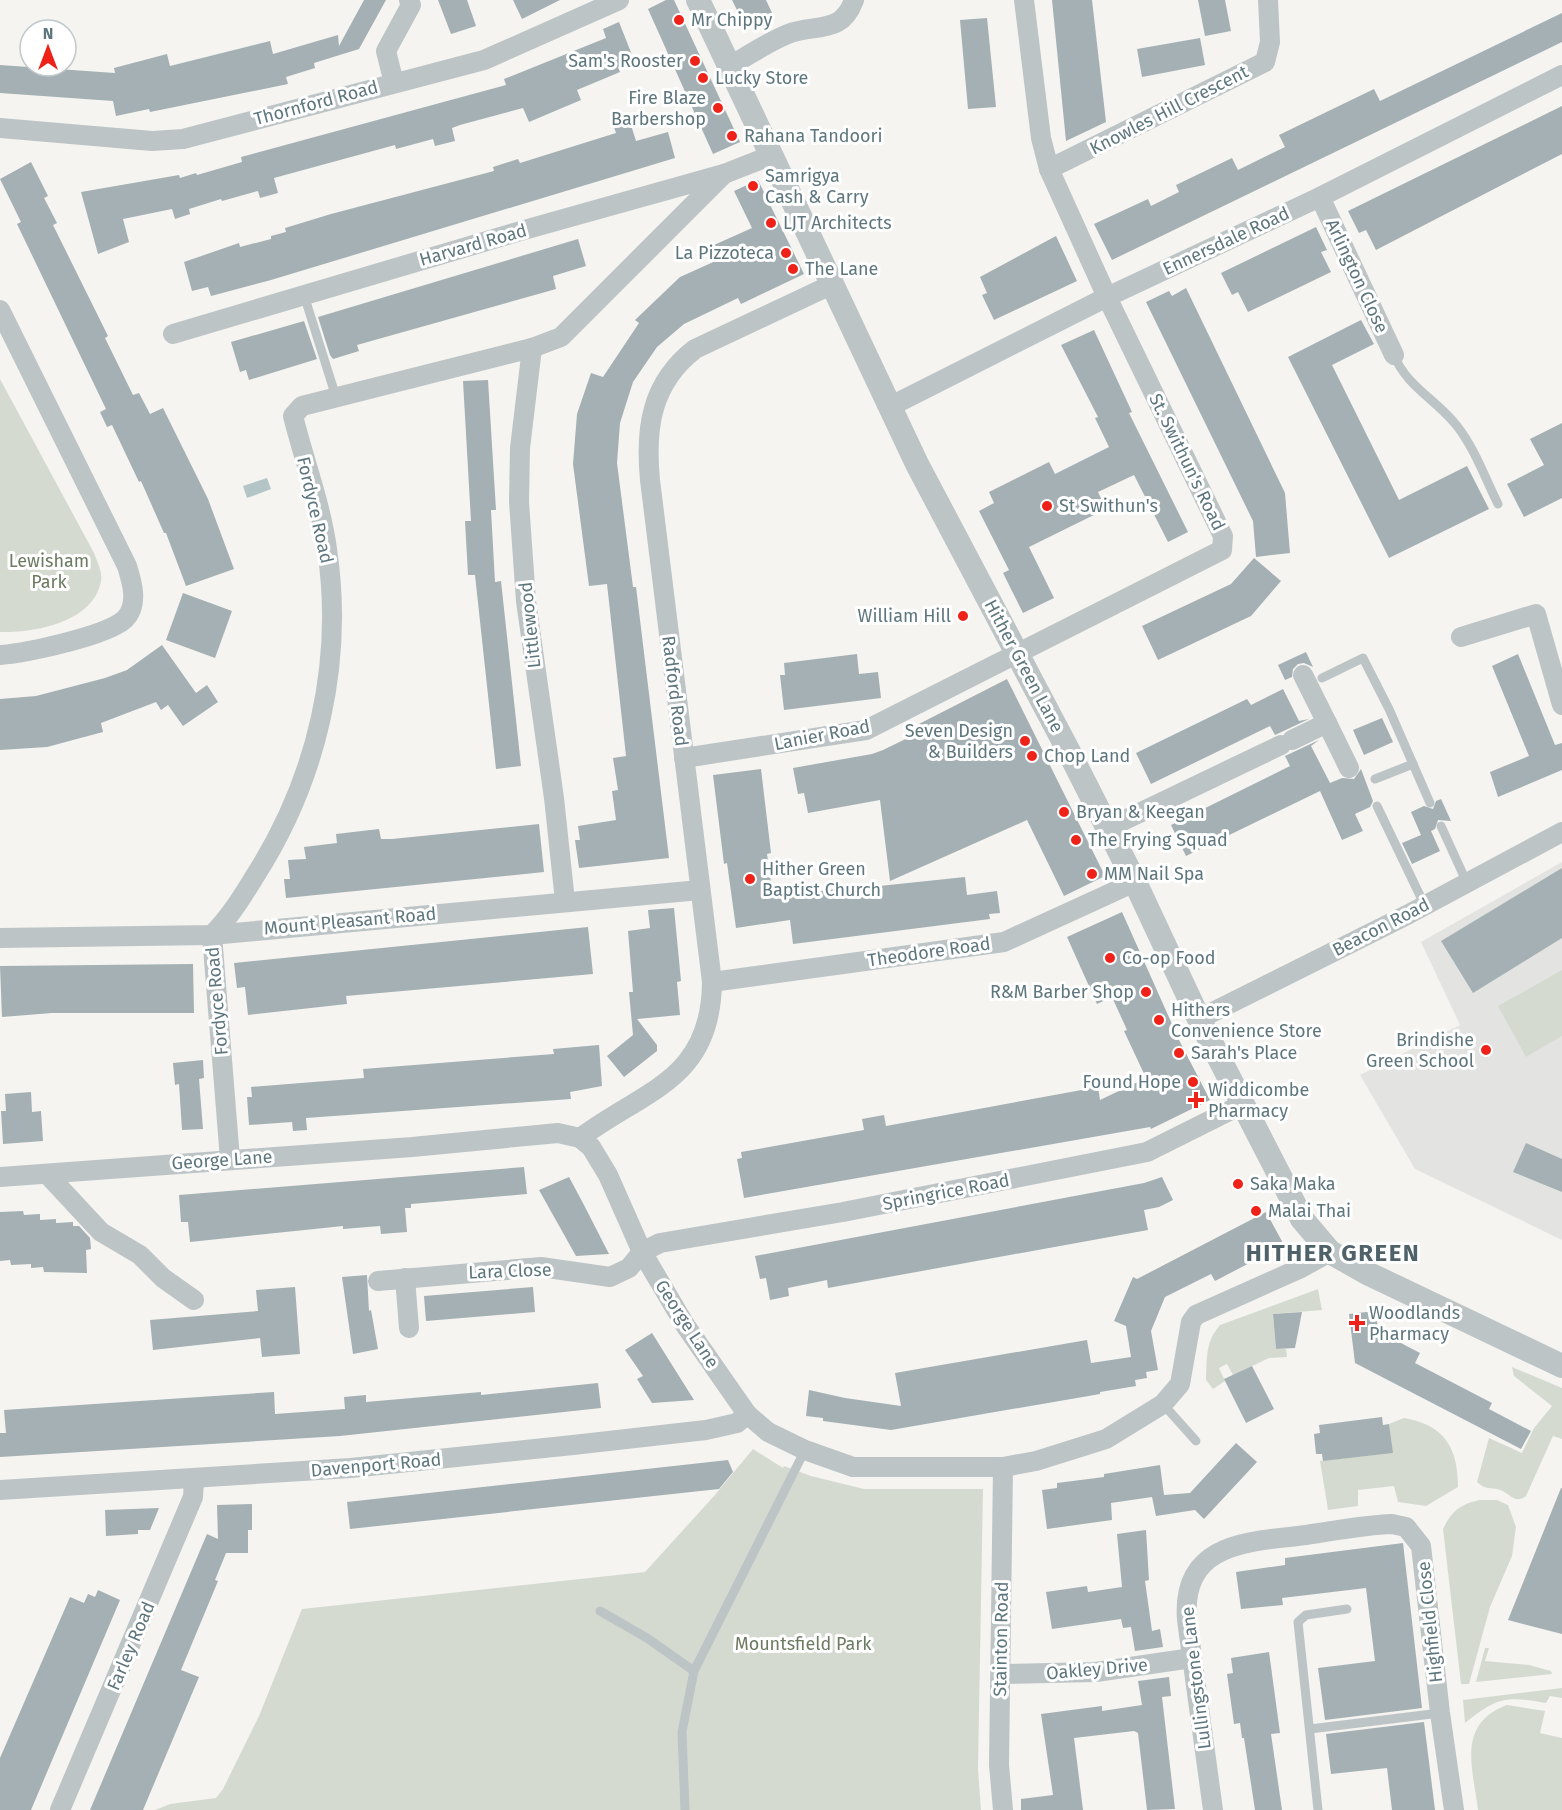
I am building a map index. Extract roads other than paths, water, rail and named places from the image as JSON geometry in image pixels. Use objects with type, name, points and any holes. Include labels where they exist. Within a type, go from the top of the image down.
[{"type":"street","points":[[394,83],[386,51],[411,5],[409,0]]},
{"type":"street","name":"Thornford Road","points":[[0,128],[152,141],[183,139],[484,60],[619,0]]},
{"type":"street","name":"Hither Green Lane","points":[[698,0],[923,474],[1108,828],[1198,1019],[1302,1219],[1320,1244],[1330,1252],[1369,1274],[1562,1366]]},
{"type":"street","points":[[730,66],[789,33],[835,25],[850,12],[854,0]]},
{"type":"street","points":[[1024,0],[1041,138],[1049,169],[1107,297]]},
{"type":"street","name":"Knowles Hill Crescent","points":[[1049,169],[1265,62],[1270,42],[1268,0]]},
{"type":"street","name":"Ennersdale Road","points":[[891,406],[1107,297],[1320,197],[1562,75]]},
{"type":"street","name":"Harvard Road","points":[[173,334],[724,174],[772,155]]},
{"type":"street","name":"Fordyce Road","points":[[231,1159],[212,935],[228,919],[265,860],[291,810],[317,739],[326,701],[333,616],[327,548],[293,416],[302,406],[532,348],[561,337],[724,174]]},
{"type":"street","name":"Arlington Close","points":[[1320,197],[1394,355]]},
{"type":"street","name":"Radford Road","points":[[580,1138],[660,1087],[691,1057],[705,1031],[711,1001],[712,982],[649,470],[647,436],[650,417],[658,396],[671,375],[683,358],[695,349],[833,284]]},
{"type":"street","name":"St. Swithun's Road","points":[[1017,654],[1218,554],[1223,546],[1223,536],[1107,297]]},
{"type":"street","points":[[0,310],[127,566],[134,588],[131,606],[125,619],[102,631],[64,642],[0,655]]},
{"type":"street","name":"Littlewood","points":[[532,348],[520,448],[519,502],[526,601],[554,798],[565,901]]},
{"type":"street","points":[[1461,637],[1536,614],[1562,705]]},
{"type":"street","name":"Lanier Road","points":[[684,758],[866,730],[1017,654]]},
{"type":"street","points":[[1313,676],[1327,723],[1348,768]]},
{"type":"street","points":[[1108,828],[1327,723]]},
{"type":"street","name":"Beacon Road","points":[[1198,1019],[1425,906],[1562,832]]},
{"type":"street","name":"Theodore Road","points":[[712,982],[1004,942],[1135,882]]},
{"type":"street","name":"Mount Pleasant Road","points":[[0,938],[212,935],[565,901],[700,891]]},
{"type":"street","name":"Springrice Road","points":[[642,1252],[660,1243],[843,1212],[1147,1152],[1242,1105]]},
{"type":"street","name":"George Lane","points":[[0,1177],[412,1147],[558,1132],[580,1138],[591,1147],[609,1175],[642,1252],[685,1325],[747,1414],[768,1432],[805,1450],[853,1467],[1003,1467],[1036,1461],[1106,1439],[1163,1404],[1180,1384],[1191,1322],[1196,1314],[1301,1268],[1330,1252]]},
{"type":"street","points":[[47,1174],[101,1232],[140,1255],[163,1278],[194,1300]]},
{"type":"street","name":"Lara Close","points":[[378,1281],[541,1267],[610,1276],[629,1268],[642,1252]]},
{"type":"street","points":[[405,1278],[409,1328]]},
{"type":"street","name":"Davenport Road","points":[[0,1490],[194,1480],[351,1468],[706,1430],[737,1423],[747,1414]]},
{"type":"street","name":"Stainton Road","points":[[1003,1467],[999,1765],[1003,1810]]},
{"type":"street","name":"Farley Road","points":[[60,1810],[186,1516],[193,1497],[194,1480]]},
{"type":"street","name":"Highfield Close","points":[[1214,1554],[1226,1547],[1245,1543],[1384,1524],[1406,1527],[1418,1538],[1421,1546],[1440,1713],[1455,1810]]},
{"type":"street","name":"Lullingstone Lane","points":[[1214,1554],[1201,1566],[1192,1579],[1186,1604],[1214,1810]]},
{"type":"street","name":"Oakley Drive","points":[[1002,1674],[1096,1672],[1192,1658]]},
{"type":"lane","points":[[304,295],[336,397]]},
{"type":"lane","points":[[1394,355],[1399,369],[1440,407],[1466,439],[1498,504]]},
{"type":"lane","points":[[1313,676],[1363,658],[1389,708],[1430,803]]},
{"type":"lane","points":[[1375,779],[1413,764]]},
{"type":"lane","points":[[1377,806],[1425,906]]},
{"type":"lane","points":[[1441,826],[1467,883]]},
{"type":"lane","points":[[1163,1404],[1196,1441]]},
{"type":"lane","points":[[685,1810],[682,1732],[694,1671],[805,1450]]},
{"type":"lane","points":[[1318,1810],[1298,1622],[1306,1615],[1347,1609]]},
{"type":"lane","points":[[600,1611],[647,1638],[694,1671]]},
{"type":"lane","points":[[1310,1729],[1440,1713]]},
{"type":"place","name":"Mr Chippy","points":[[679,20]]},
{"type":"place","name":"Sam's Rooster","points":[[695,61]]},
{"type":"place","name":"Lucky Store","points":[[703,78]]},
{"type":"place","name":"Fire Blaze Barbershop","points":[[718,108]]},
{"type":"place","name":"Rahana Tandoori","points":[[732,136]]},
{"type":"place","name":"Samrigya Cash & Carry","points":[[753,186]]},
{"type":"place","name":"LJT Architects","points":[[771,223]]},
{"type":"place","name":"La Pizzoteca","points":[[786,253]]},
{"type":"place","name":"The Lane","points":[[793,269]]},
{"type":"place","name":"St Swithun's","points":[[1047,506]]},
{"type":"place","name":"William Hill","points":[[963,616]]},
{"type":"place","name":"Seven Design & Builders","points":[[1025,741]]},
{"type":"place","name":"Chop Land","points":[[1032,756]]},
{"type":"place","name":"Bryan & Keegan","points":[[1064,812]]},
{"type":"place","name":"The Frying Squad","points":[[1076,840]]},
{"type":"place","name":"MM Nail Spa","points":[[1092,874]]},
{"type":"place","name":"Hither Green Baptist Church","points":[[750,879]]},
{"type":"place","name":"Co-op Food","points":[[1110,958]]},
{"type":"place","name":"R&M Barber Shop","points":[[1146,992]]},
{"type":"place","name":"Hithers Convenience Store","points":[[1159,1020]]},
{"type":"place","name":"Brindishe Green School","points":[[1486,1050]]},
{"type":"place","name":"Sarah's Place","points":[[1179,1053]]},
{"type":"place","name":"Found Hope","points":[[1193,1082]]},
{"type":"place","name":"Widdicombe Pharmacy","points":[[1196,1100]]},
{"type":"place","name":"Saka Maka","points":[[1238,1184]]},
{"type":"place","name":"Malai Thai","points":[[1256,1211]]},
{"type":"place","name":"Woodlands Pharmacy","points":[[1357,1323]]},
{"type":"district","name":"HITHER GREEN","points":[[1333,1253]]},
{"type":"park label","name":"Lewisham Park","points":[[49,571]]},
{"type":"park label","name":"Mountsfield Park","points":[[803,1644]]}]
